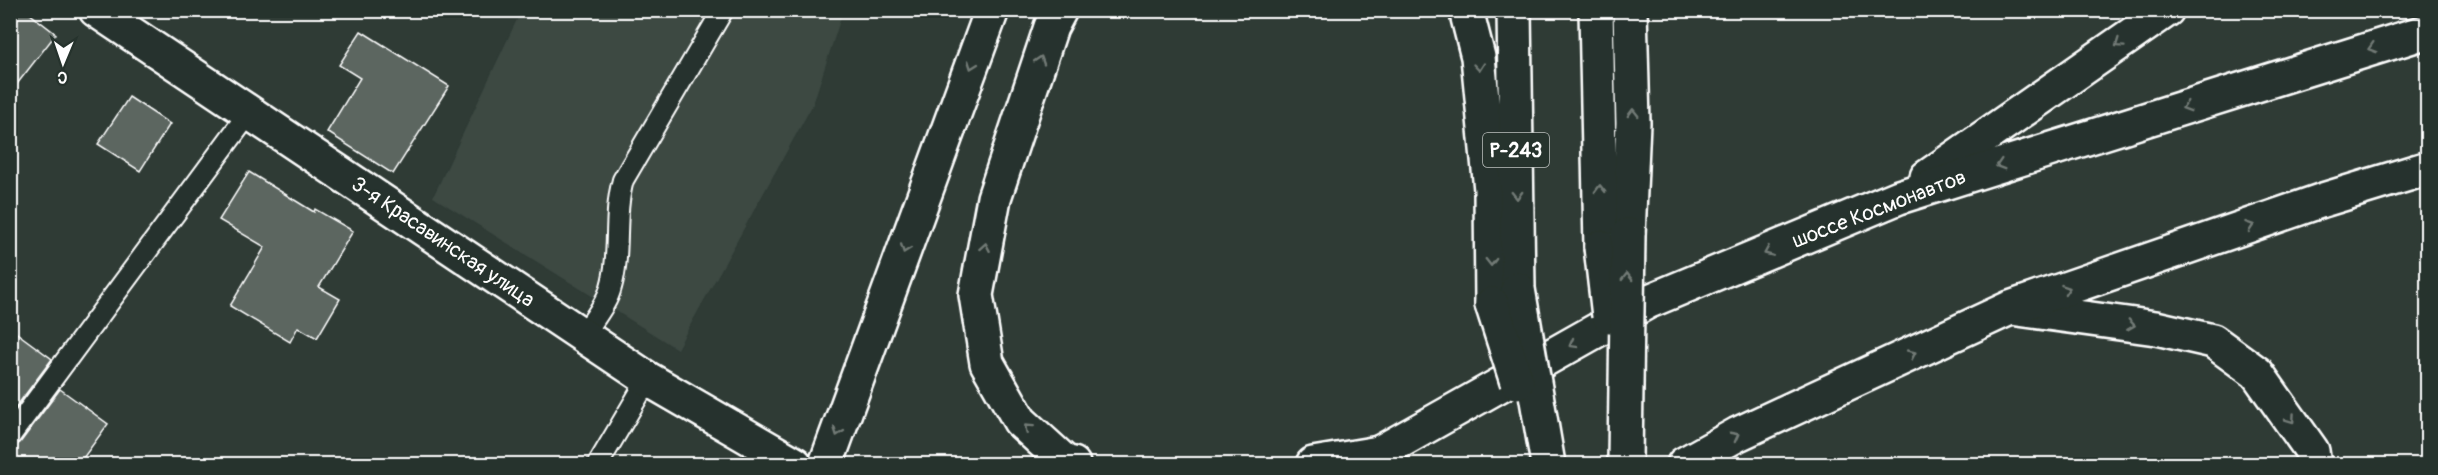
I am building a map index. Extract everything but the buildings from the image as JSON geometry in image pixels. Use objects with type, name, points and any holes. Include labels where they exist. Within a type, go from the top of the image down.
[{"type":"main road","name":"3-я Красавинская улица","points":[[96,10],[648,379],[795,465]]},
{"type":"main road","points":[[826,465],[992,10]]},
{"type":"main road","points":[[1060,10],[1051,27],[994,198],[976,295],[987,363],[1014,411],[1020,421],[1065,462],[1073,465]]},
{"type":"main road","points":[[1466,10],[1478,57],[1505,296],[1544,465]]},
{"type":"main road","name":"Р-243","points":[[1514,10],[1505,296],[1548,465]]},
{"type":"main road","points":[[1596,10],[1615,241],[1626,464]]},
{"type":"main road","points":[[1615,241],[1633,123],[1630,10]]},
{"type":"main road","points":[[1899,197],[2167,10]]},
{"type":"main road","name":"шоссе Космонавтов","points":[[1313,465],[1371,459],[1647,302],[1899,197],[2427,31]]},
{"type":"main road","points":[[1684,465],[1738,434],[2010,308],[2323,200],[2427,168]]},
{"type":"main road","points":[[2010,308],[2156,328],[2213,341],[2257,373],[2312,451],[2314,465]]},
{"type":"lane","points":[[583,336],[610,291],[614,277],[617,201],[623,180],[723,10]]},
{"type":"lane","points":[[10,436],[249,113]]},
{"type":"lane","points":[[598,465],[648,379]]},
{"type":"shaded area","points":[[521,11],[843,11],[813,104],[677,349],[433,197]]}]
